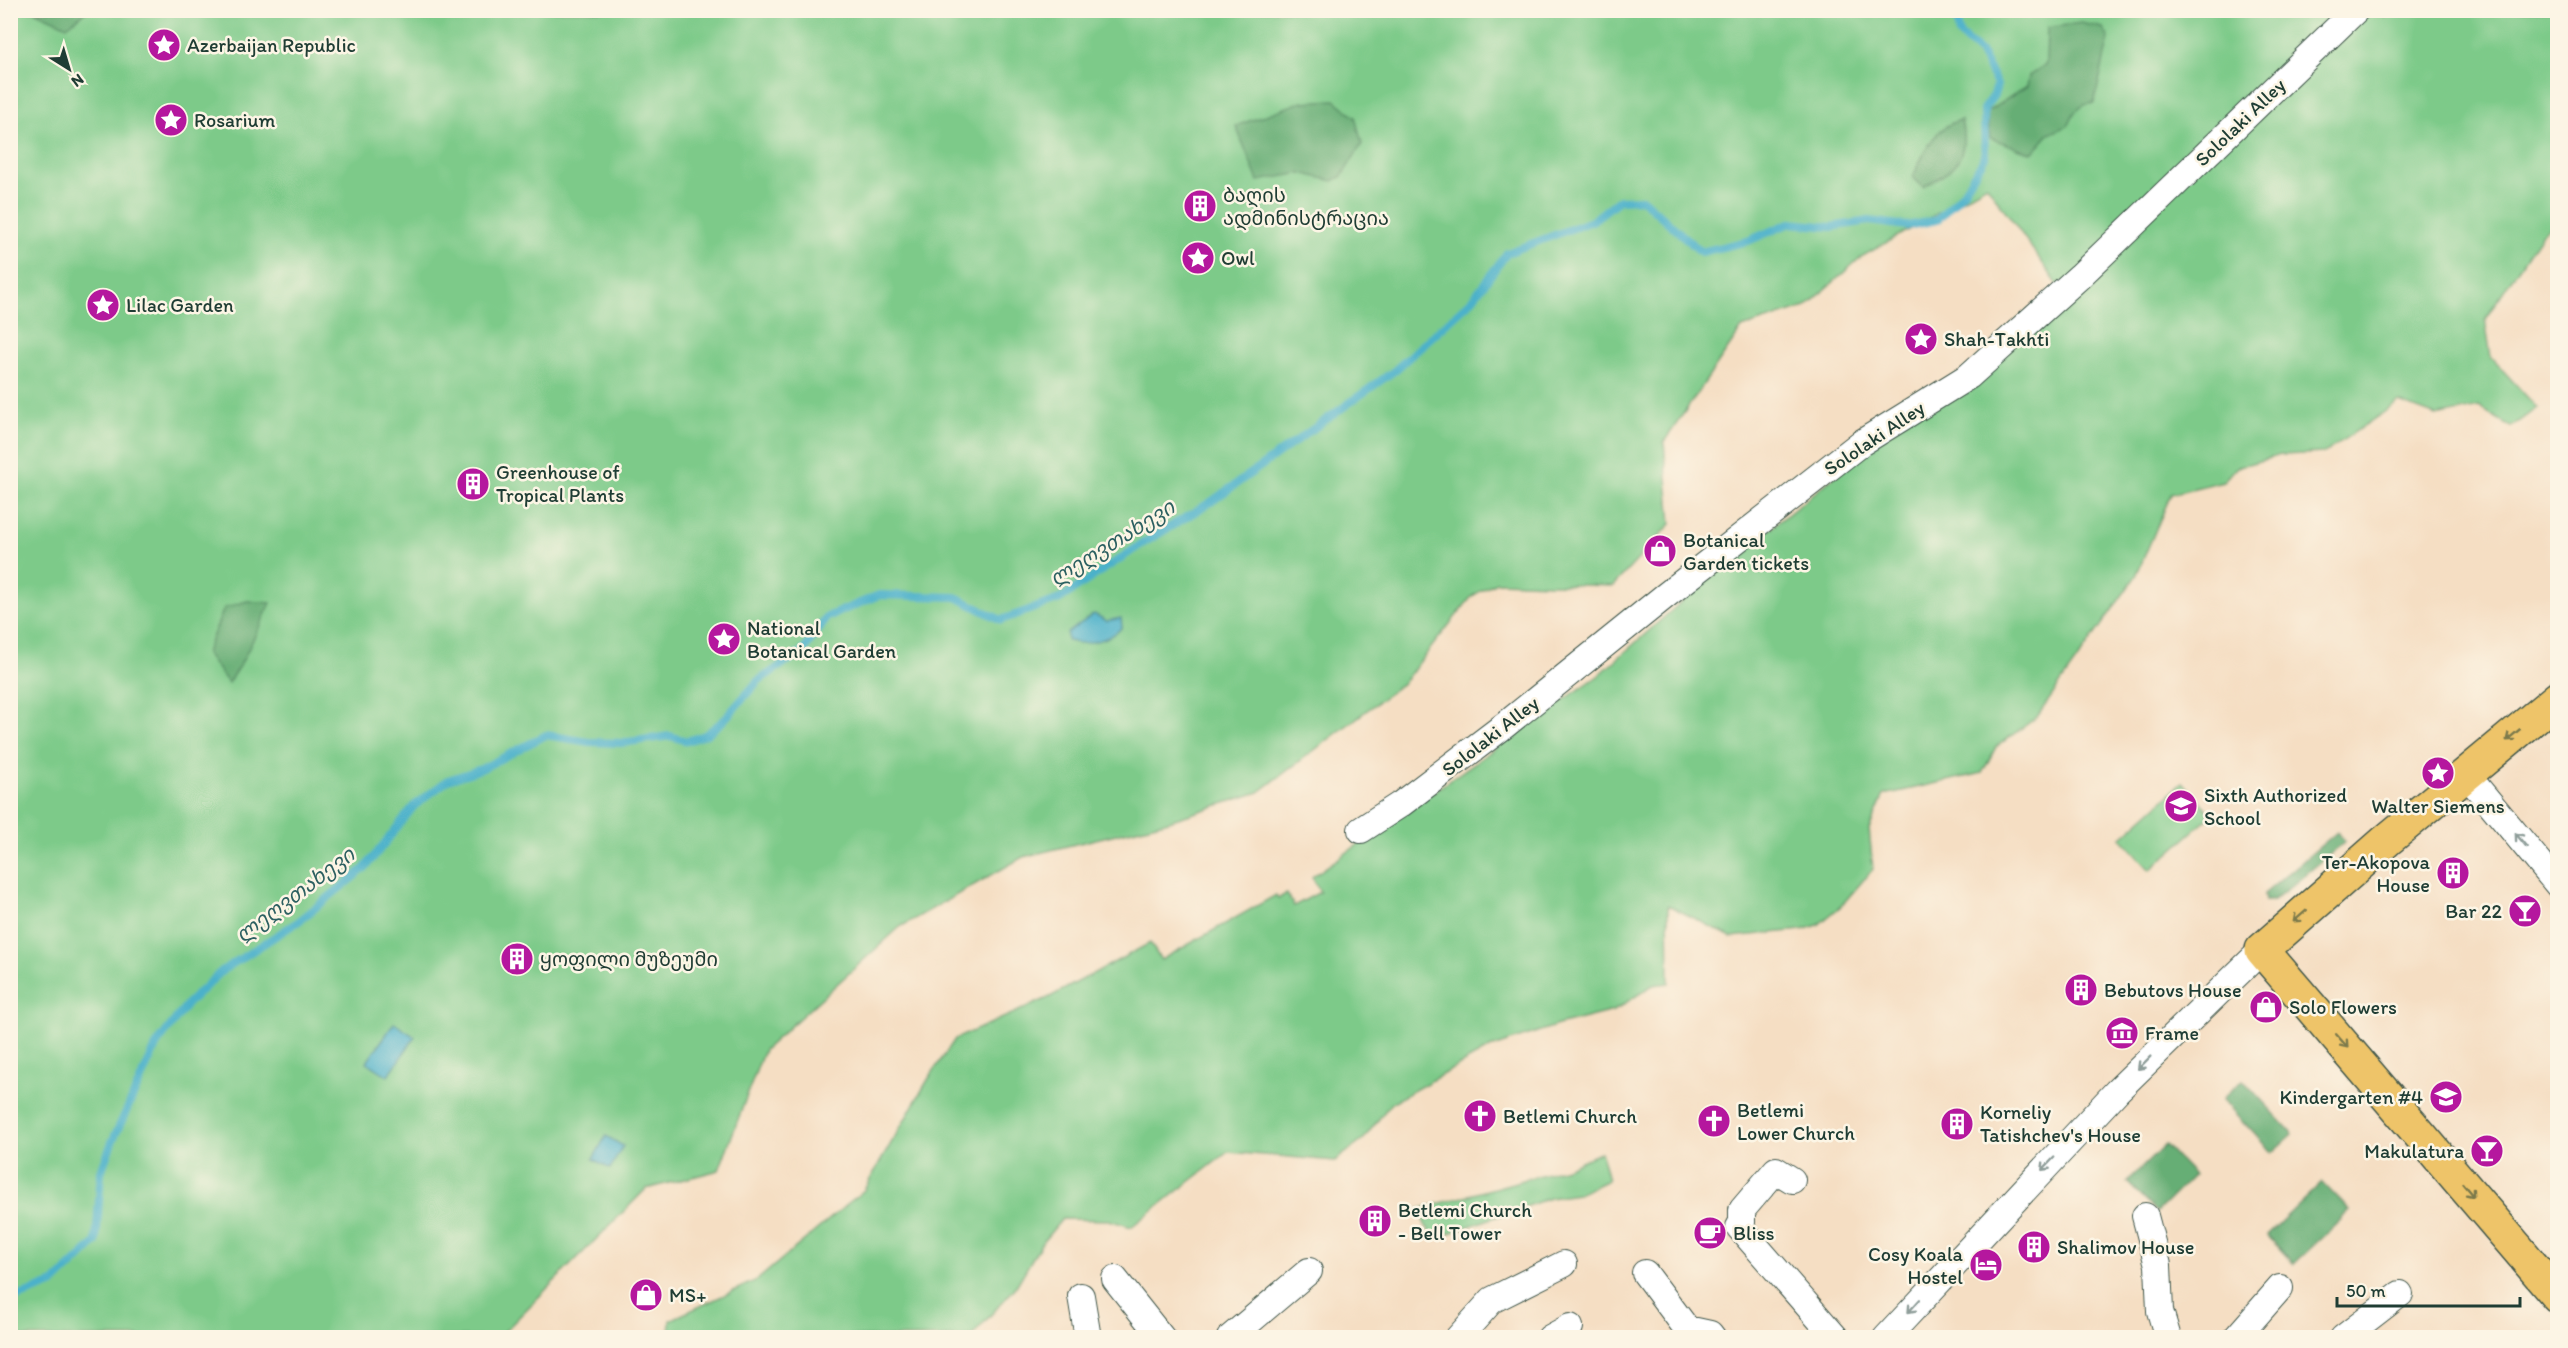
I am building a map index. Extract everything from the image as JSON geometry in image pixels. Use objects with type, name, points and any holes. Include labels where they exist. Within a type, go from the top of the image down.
[{"type":"main road","points":[[2558,698],[2262,950],[2558,1296]]},
{"type":"street","name":"Sololaki Alley","points":[[1360,830],[1401,804],[1505,725],[1673,589],[1861,443],[1969,376],[2080,276],[2356,10]]},
{"type":"street","points":[[2466,774],[2558,885]]},
{"type":"street","points":[[1886,1338],[2117,1091],[2262,950]]},
{"type":"street","points":[[1792,1180],[1776,1170],[1742,1210],[1742,1223],[1739,1227],[1836,1338]]},
{"type":"street","points":[[2145,1216],[2158,1265],[2160,1311],[2168,1338]]},
{"type":"street","points":[[1458,1338],[1492,1300],[1564,1264]]},
{"type":"street","points":[[1645,1273],[1687,1329],[1710,1334],[1713,1338]]},
{"type":"street","points":[[1115,1279],[1162,1338]]},
{"type":"street","points":[[1230,1338],[1293,1284],[1262,1338]]},
{"type":"street","points":[[2236,1338],[2280,1288]]},
{"type":"street","points":[[2343,1338],[2400,1294]]},
{"type":"street","points":[[1081,1296],[1088,1338]]},
{"type":"green space","points":[[87,10],[67,26],[34,11]]},
{"type":"green space","name":"National Botanical Garden","points":[[2377,10],[2385,18],[2394,10],[2557,11],[2557,221],[2542,233],[2485,319],[2491,357],[2537,408],[2511,427],[2479,407],[2436,416],[2399,402],[2324,453],[2281,455],[2237,467],[2223,481],[2171,494],[2136,576],[2037,717],[1996,747],[1982,773],[1884,795],[1869,829],[1873,869],[1841,906],[1818,925],[1802,930],[1731,937],[1668,905],[1669,983],[1653,985],[1613,1011],[1558,1025],[1490,1048],[1391,1103],[1363,1140],[1335,1161],[1228,1152],[1131,1227],[1109,1220],[1062,1219],[1041,1244],[1015,1288],[971,1337],[669,1337],[670,1320],[757,1280],[864,1190],[929,1078],[955,1039],[1048,998],[1150,943],[1161,960],[1276,895],[1278,898],[1287,894],[1294,906],[1320,892],[1312,877],[1598,676],[1698,587],[2063,292],[1987,185],[1861,257],[1806,307],[1742,328],[1664,442],[1671,524],[1613,586],[1496,582],[1472,596],[1403,683],[1259,792],[1169,821],[1023,857],[900,927],[764,1050],[719,1170],[646,1189],[499,1337],[11,1337],[11,11]]},
{"type":"green space","points":[[2081,23],[2103,28],[2109,38],[2094,103],[2084,105],[2074,113],[2068,126],[2049,134],[2032,153],[1990,138],[1987,112],[2027,86],[2029,76],[2046,64],[2047,28]]},
{"type":"green space","points":[[1335,100],[1355,117],[1362,144],[1342,176],[1333,181],[1301,173],[1258,181],[1236,126],[1301,102]]},
{"type":"green space","points":[[1961,120],[1963,145],[1957,162],[1943,175],[1923,187],[1913,177],[1925,150],[1944,128]]},
{"type":"green space","points":[[247,601],[271,603],[243,660],[228,683],[206,653],[224,608]]},
{"type":"green space","points":[[2183,782],[2212,815],[2150,870],[2121,838]]},
{"type":"green space","points":[[2337,832],[2345,842],[2273,901],[2265,901],[2264,894]]},
{"type":"green space","points":[[2243,1080],[2293,1134],[2272,1153],[2222,1099]]},
{"type":"green space","points":[[2165,1145],[2194,1175],[2157,1212],[2127,1182]]},
{"type":"green space","points":[[1601,1152],[1608,1180],[1578,1194],[1550,1198],[1435,1238],[1425,1225],[1419,1209],[1566,1168]]},
{"type":"green space","points":[[2322,1182],[2350,1211],[2294,1264],[2267,1235]]},
{"type":"water","points":[[1094,614],[1107,621],[1121,618],[1122,627],[1111,636],[1096,641],[1081,643],[1067,640],[1067,633]]},
{"type":"water","points":[[394,1023],[415,1037],[388,1076],[367,1062]]},
{"type":"water","points":[[606,1136],[623,1146],[610,1169],[593,1159]]},
{"type":"waterway","name":"ლეღვთახევი","points":[[10,1300],[54,1283],[96,1242],[101,1172],[112,1142],[157,1044],[188,1003],[223,970],[299,921],[365,868],[414,806],[448,780],[481,769],[546,735],[589,742],[622,743],[670,736],[687,741],[705,735],[723,721],[758,681],[804,650],[827,617],[879,595],[956,597],[1001,620],[1060,599],[1142,544],[1211,502],[1394,371],[1472,300],[1507,253],[1592,221],[1619,200],[1642,199],[1701,252],[1748,241],[1790,223],[1831,227],[1869,221],[1907,226],[1937,220],[1962,194],[1985,157],[1984,109],[1994,95],[1997,85],[1981,53],[1959,34],[1955,10]]},
{"type":"place","name":"Azerbaijan Republic","points":[[164,45]]},
{"type":"place","name":"Rosarium","points":[[171,120]]},
{"type":"place","name":"ბაღის ადმინისტრაცია","points":[[1200,206]]},
{"type":"place","name":"Owl","points":[[1198,258]]},
{"type":"place","name":"Lilac Garden","points":[[103,305]]},
{"type":"place","name":"Shah-Takhti","points":[[1921,339]]},
{"type":"place","name":"Greenhouse of Tropical Plants","points":[[473,484]]},
{"type":"place","name":"Botanical Garden tickets","points":[[1660,551]]},
{"type":"place","name":"National Botanical Garden","points":[[724,639]]},
{"type":"place","name":"Walter Siemens","points":[[2438,773]]},
{"type":"place","name":"Sixth Authorized School","points":[[2181,806]]},
{"type":"place","name":"Ter-Akopova House","points":[[2453,873]]},
{"type":"place","name":"Bar 22","points":[[2525,911]]},
{"type":"place","name":"ყოფილი მუზეუმი","points":[[517,959]]},
{"type":"place","name":"Bebutovs House","points":[[2081,990]]},
{"type":"place","name":"Solo Flowers","points":[[2266,1007]]},
{"type":"place","name":"Frame","points":[[2122,1033]]},
{"type":"place","name":"Kindergarten #4","points":[[2446,1097]]},
{"type":"place","name":"Betlemi Church","points":[[1480,1116]]},
{"type":"place","name":"Betlemi Lower Church","points":[[1714,1121]]},
{"type":"place","name":"Korneliy Tatishchev's House","points":[[1957,1124]]},
{"type":"place","name":"Makulatura","points":[[2487,1151]]},
{"type":"place","name":"Betlemi Church - Bell Tower","points":[[1375,1221]]},
{"type":"place","name":"Bliss","points":[[1710,1233]]},
{"type":"place","name":"Shalimov House","points":[[2034,1247]]},
{"type":"place","name":"Cosy Koala Hostel","points":[[1986,1265]]},
{"type":"place","name":"MS+","points":[[646,1295]]}]
